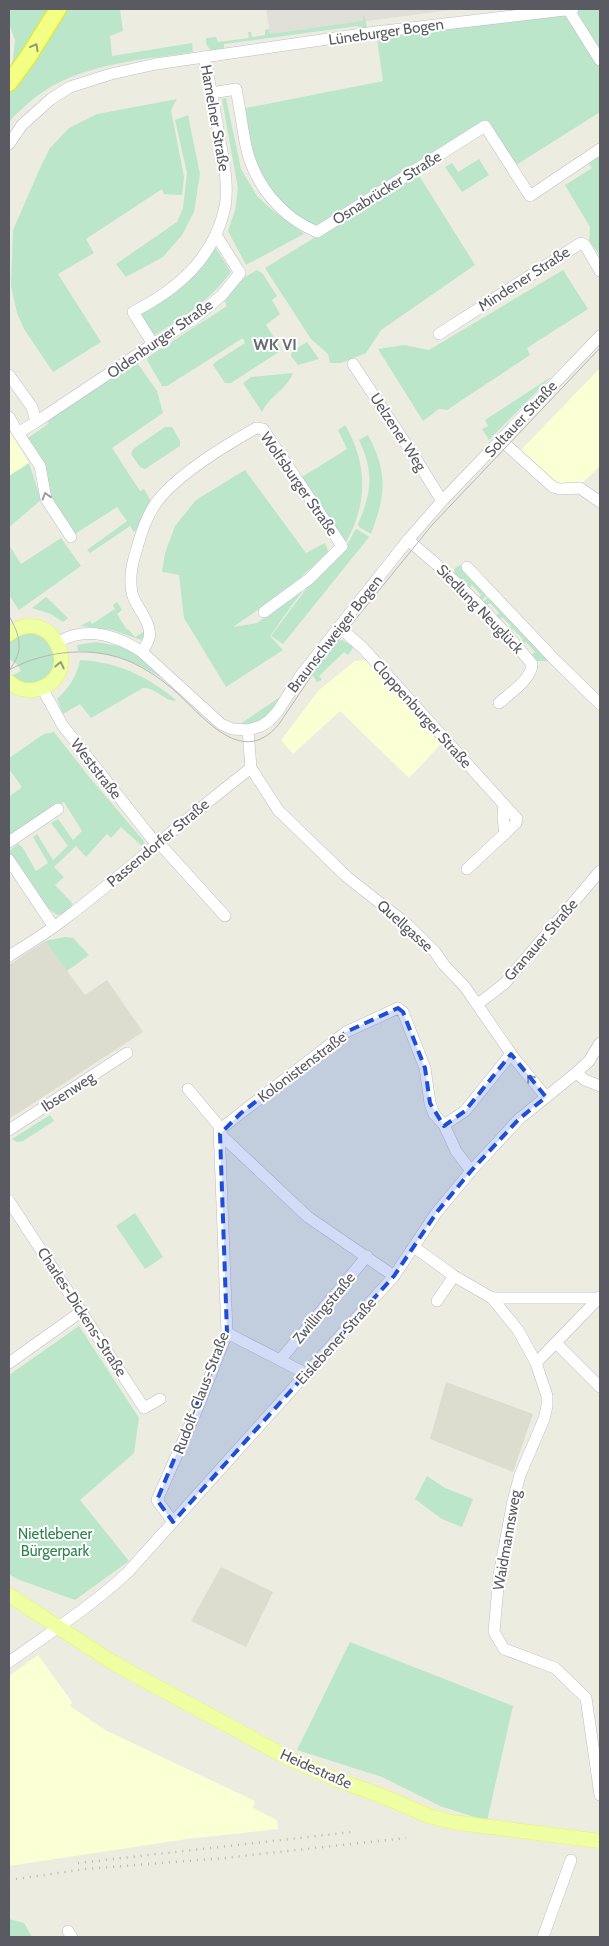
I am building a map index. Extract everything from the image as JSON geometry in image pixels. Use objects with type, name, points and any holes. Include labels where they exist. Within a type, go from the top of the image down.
[{"type":"highway","points":[[9,83],[28,58],[58,9]]},
{"type":"main road","points":[[9,634],[21,628],[33,626],[49,633],[58,642],[61,653],[60,667],[55,678],[42,688],[30,690],[11,685]]},
{"type":"main road","name":"Heidestraße","points":[[9,1595],[115,1664],[290,1759],[335,1779],[429,1816],[452,1822],[600,1841]]},
{"type":"street","points":[[568,9],[573,9]]},
{"type":"street","points":[[568,9],[600,60]]},
{"type":"street","name":"Lüneburger Bogen","points":[[9,144],[22,125],[42,105],[70,88],[111,74],[156,64],[398,29],[568,9]]},
{"type":"street","name":"Hamelner Straße","points":[[153,344],[133,312],[172,288],[190,273],[206,253],[216,235],[225,206],[226,171],[204,57]]},
{"type":"street","name":"Osnabrücker Straße","points":[[212,93],[236,88],[246,148],[258,182],[278,205],[301,225],[317,232],[485,126],[530,196],[600,149]]},
{"type":"street","name":"Oldenburger Straße","points":[[18,433],[194,319],[222,296],[240,273],[216,235]]},
{"type":"street","name":"Mindener Straße","points":[[439,334],[581,243],[585,245],[600,270]]},
{"type":"street","name":"Soltauer Straße","points":[[442,501],[600,336]]},
{"type":"street","name":"Uelzener Weg","points":[[353,364],[442,501]]},
{"type":"street","points":[[9,375],[32,407],[36,422]]},
{"type":"street","points":[[9,417],[40,466],[46,500],[71,537]]},
{"type":"street","name":"Wolfsburger Straße","points":[[142,652],[150,637],[148,626],[133,596],[130,581],[131,569],[141,534],[155,504],[184,474],[256,428],[263,429],[342,546],[309,579],[264,612]]},
{"type":"street","points":[[501,440],[553,487],[560,489],[580,488],[600,502]]},
{"type":"street","name":"Braunschweiger Bogen","points":[[248,730],[261,726],[274,716],[301,675],[408,540],[442,501]]},
{"type":"street","name":"Siedlung Neuglück","points":[[408,540],[473,598],[532,664],[532,670],[528,677],[499,703]]},
{"type":"street","name":"Siedlung Neuglück","points":[[467,567],[555,660],[600,704]]},
{"type":"street","name":"Cloppenburger Straße","points":[[339,627],[362,648],[518,820],[467,870]]},
{"type":"street","points":[[58,642],[81,633],[91,633],[108,636],[129,644],[142,652],[221,724],[232,729],[248,730],[251,768]]},
{"type":"street","name":"Weststraße","points":[[42,688],[63,726],[158,844],[225,916]]},
{"type":"street","name":"Passendorfer Straße","points":[[9,956],[65,919],[219,792],[251,768]]},
{"type":"street","name":"Quellgasse","points":[[251,768],[278,810],[347,877],[408,925],[435,952],[444,965],[466,987],[513,1056],[546,1097]]},
{"type":"street","points":[[9,842],[58,809]]},
{"type":"street","points":[[9,860],[54,927]]},
{"type":"street","name":"Granauer Straße","points":[[478,1004],[504,983],[600,871]]},
{"type":"street","name":"Kolonistenstraße","points":[[220,1134],[222,1128],[240,1113],[346,1032],[398,1008],[403,1012],[425,1068],[430,1104],[434,1114],[444,1125]]},
{"type":"street","name":"Eislebener Straße","points":[[9,1662],[112,1587],[173,1522],[394,1276],[437,1212],[471,1171],[519,1119],[589,1061],[600,1043]]},
{"type":"street","name":"Ibsenweg","points":[[9,1130],[128,1053]]},
{"type":"street","points":[[471,1171],[456,1151],[444,1125],[465,1111],[513,1056]]},
{"type":"street","points":[[576,1073],[585,1080],[600,1086]]},
{"type":"street","points":[[188,1089],[219,1126],[220,1134],[308,1217],[394,1276]]},
{"type":"street","name":"Rudolf-Claus-Straße","points":[[173,1522],[157,1500],[198,1407],[227,1334],[220,1134]]},
{"type":"street","name":"Charles-Dickens-Straße","points":[[9,1203],[144,1408],[160,1399]]},
{"type":"street","name":"Waidmannsweg","points":[[414,1247],[454,1276],[492,1298],[518,1330],[536,1363],[547,1396],[547,1406],[544,1419],[520,1475],[512,1501],[499,1575],[494,1632],[504,1649],[555,1668],[586,1698],[600,1795]]},
{"type":"street","name":"Zwillingstraße","points":[[281,1359],[367,1256]]},
{"type":"street","points":[[437,1301],[454,1276]]},
{"type":"street","points":[[492,1298],[600,1298]]},
{"type":"street","points":[[536,1363],[600,1298]]},
{"type":"street","points":[[9,1363],[82,1312]]},
{"type":"street","points":[[227,1334],[281,1359],[307,1374]]},
{"type":"street","points":[[556,1343],[600,1386]]},
{"type":"street","points":[[543,1937],[571,1860]]},
{"type":"highlighted area","points":[[398,1008],[403,1012],[425,1068],[430,1103],[444,1126],[465,1111],[511,1054],[546,1097],[519,1119],[471,1171],[437,1212],[394,1276],[173,1522],[157,1500],[227,1333],[220,1134],[241,1113],[346,1032]]},
{"type":"shaded area","points":[[266,9],[458,9],[270,34]]},
{"type":"shaded area","points":[[600,368],[600,466],[579,486],[557,488],[519,452]]},
{"type":"shaded area","points":[[9,430],[29,463],[9,476]]},
{"type":"shaded area","points":[[366,660],[441,744],[409,778],[340,711],[293,754],[281,740],[319,690],[355,661]]},
{"type":"shaded area","points":[[45,941],[85,995],[107,980],[143,1032],[9,1119],[9,965]]},
{"type":"shaded area","points":[[446,1382],[533,1414],[513,1472],[430,1439]]},
{"type":"shaded area","points":[[221,1567],[273,1592],[246,1647],[191,1621]]},
{"type":"shaded area","points":[[38,1655],[72,1702],[70,1706],[105,1730],[255,1801],[253,1808],[277,1820],[278,1829],[187,1839],[9,1866],[9,1676]]},
{"type":"green space","points":[[9,9],[53,9],[9,71],[13,60],[15,40],[9,24]]},
{"type":"green space","points":[[67,9],[120,9],[123,31],[110,36],[112,56],[192,43],[193,52],[126,62],[82,73],[42,93],[24,107],[9,123],[9,93],[25,76],[50,33]]},
{"type":"green space","points":[[573,9],[600,9],[600,58],[574,19],[600,66],[600,112],[513,167],[485,126],[317,232],[299,224],[257,180],[241,109],[383,81],[376,32]]},
{"type":"green space","points":[[363,15],[367,28],[359,32],[358,26],[224,44],[224,49],[211,51],[206,44],[206,38],[216,37],[218,42],[249,38],[248,32],[251,32],[252,37],[265,35],[265,30],[269,29],[270,34],[363,21]]},
{"type":"green space","points":[[226,98],[241,169],[257,196],[304,234],[246,265],[228,231],[235,210],[238,189],[222,99]]},
{"type":"green space","points":[[177,99],[171,110],[184,177],[182,195],[164,194],[162,189],[86,239],[94,253],[58,274],[101,342],[53,372],[24,329],[17,313],[11,286],[13,230],[41,166],[50,148],[69,128],[97,114]]},
{"type":"green space","points":[[188,115],[200,174],[194,212],[182,235],[163,257],[126,277],[116,264],[177,222],[183,208],[187,173],[175,120]]},
{"type":"green space","points":[[600,155],[600,256],[589,240],[590,227],[565,185],[592,168],[588,162]]},
{"type":"green space","points":[[479,159],[489,175],[462,192],[445,167],[452,163],[458,172]]},
{"type":"green space","points":[[418,174],[475,265],[381,330],[366,353],[341,363],[330,363],[328,354],[311,339],[265,268]]},
{"type":"green space","points":[[215,247],[231,272],[205,300],[153,336],[140,313],[190,279]]},
{"type":"green space","points":[[257,270],[263,274],[277,296],[272,300],[280,314],[266,325],[282,350],[231,383],[225,383],[213,365],[245,343],[243,338],[167,386],[162,386],[147,360],[148,357],[227,306],[224,300],[245,277]]},
{"type":"green space","points":[[563,270],[588,309],[527,348],[530,355],[447,410],[439,409],[423,421],[378,349],[404,345],[429,350]]},
{"type":"green space","points":[[307,342],[319,359],[298,365],[291,356],[292,351]]},
{"type":"green space","points":[[136,361],[157,391],[163,413],[112,448],[140,491],[144,489],[152,503],[138,530],[134,532],[130,526],[90,553],[87,550],[127,521],[117,507],[75,534],[48,493],[26,439],[47,425],[49,420]]},
{"type":"green space","points":[[293,373],[287,384],[262,412],[243,383],[251,377]]},
{"type":"green space","points":[[551,377],[489,440],[482,429],[488,426],[485,420]]},
{"type":"green space","points":[[345,425],[353,440],[361,470],[361,499],[353,529],[345,544],[309,583],[270,636],[283,650],[226,687],[184,618],[179,575],[162,572],[165,553],[175,526],[196,500],[245,470],[306,553],[325,543],[329,553],[305,573],[297,583],[233,627],[257,623],[307,584],[342,546],[302,477],[347,449],[338,430]]},
{"type":"green space","points":[[165,427],[172,427],[180,441],[180,446],[145,469],[140,467],[131,454],[133,449]]},
{"type":"green space","points":[[368,435],[379,461],[383,484],[380,507],[371,534],[359,527],[358,524],[366,502],[369,482],[367,462],[359,440]]},
{"type":"green space","points":[[29,463],[41,500],[9,527],[9,476]]},
{"type":"green space","points":[[357,529],[369,537],[283,644],[271,636],[309,585],[346,547]]},
{"type":"green space","points":[[61,538],[81,566],[19,610],[9,595],[9,545],[21,564]]},
{"type":"green space","points":[[460,565],[463,566],[487,595],[481,601],[478,599],[481,595],[472,585],[468,589],[454,574],[455,568]]},
{"type":"green space","points":[[46,597],[68,618],[63,622],[51,614],[32,608]]},
{"type":"green space","points":[[488,597],[551,661],[534,661],[531,656],[535,652],[526,642],[521,645],[519,643],[523,639],[513,629],[509,633],[507,630],[511,626],[502,617],[498,620],[495,617],[499,613],[490,603],[485,607],[483,602]]},
{"type":"green space","points":[[117,602],[122,610],[117,614],[127,630],[135,637],[145,631],[141,640],[112,630],[80,626],[90,621],[92,624],[115,609],[113,605]]},
{"type":"green space","points":[[35,630],[56,647],[55,672],[32,687],[9,677],[21,671],[17,664],[9,659],[9,640],[13,636]]},
{"type":"green space","points":[[342,640],[353,648],[348,655],[344,652],[319,676],[322,680],[317,682],[310,671],[334,642]]},
{"type":"green space","points":[[96,642],[119,646],[124,645],[168,682],[126,660],[104,654],[78,651],[77,645]]},
{"type":"green space","points":[[80,660],[119,667],[143,677],[176,700],[170,700],[151,689],[143,688],[91,718],[80,704],[63,714],[57,699],[72,681]]},
{"type":"green space","points":[[283,695],[274,709],[264,718],[253,723],[237,726]]},
{"type":"green space","points":[[54,732],[143,840],[145,845],[143,847],[121,827],[111,838],[107,834],[86,857],[76,846],[54,867],[64,877],[55,885],[73,904],[64,913],[57,915],[48,908],[9,855],[9,851],[18,844],[23,848],[36,871],[48,863],[33,837],[37,834],[53,860],[68,846],[51,823],[58,819],[73,840],[82,831],[64,802],[9,838],[9,797],[22,787],[9,769],[9,758],[44,734]]},
{"type":"green space","points":[[65,937],[73,938],[89,955],[67,971],[45,941]]},
{"type":"green space","points":[[50,1115],[54,1121],[23,1141],[17,1142],[12,1139]]},
{"type":"green space","points":[[135,1213],[163,1257],[145,1269],[116,1226]]},
{"type":"green space","name":"Nietlebener Bürgerpark","points":[[79,1326],[139,1418],[134,1453],[80,1500],[129,1561],[75,1600],[17,1579],[9,1574],[9,1375]]},
{"type":"green space","points":[[427,1476],[445,1488],[473,1499],[462,1527],[442,1519],[415,1499]]},
{"type":"green space","points":[[350,1642],[513,1706],[487,1821],[440,1806],[382,1777],[297,1750]]},
{"type":"green space","points":[[9,1919],[24,1923],[32,1937],[9,1937]]},
{"type":"tram line","points":[[9,670],[38,658],[70,652],[87,652],[118,657],[138,665],[161,679],[221,732],[235,739],[250,742],[264,737],[279,724],[320,663],[432,525],[600,348]]},
{"type":"tram line","points":[[9,616],[16,630],[19,643],[17,656],[9,670]]},
{"type":"railway","points":[[78,1863],[352,1832]]},
{"type":"railway","points":[[9,1880],[86,1869],[224,1858],[406,1838]]},
{"type":"district","name":"WK VI","points":[[275,344]]}]
